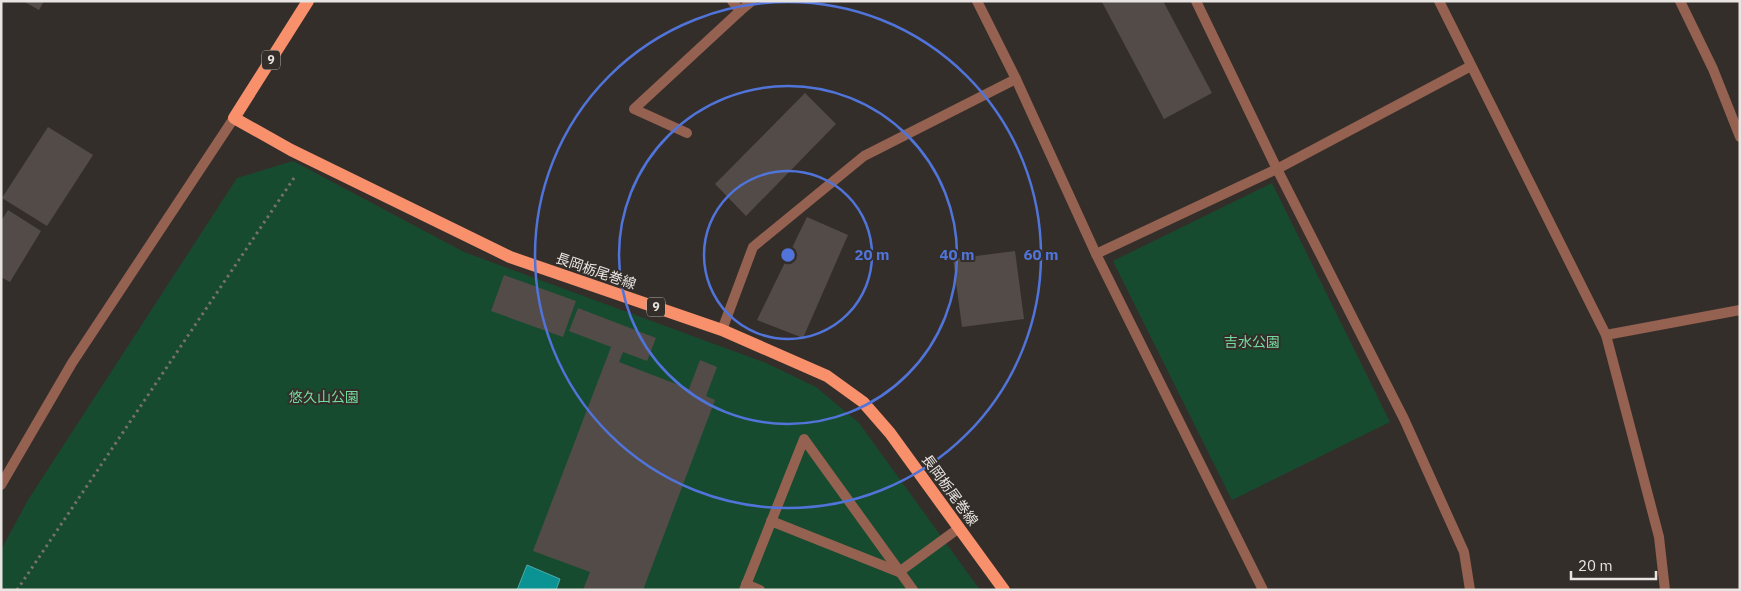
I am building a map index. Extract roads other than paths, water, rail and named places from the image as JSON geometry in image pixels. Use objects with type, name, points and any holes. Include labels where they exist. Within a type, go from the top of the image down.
[{"type":"main road","name":"9","points":[[234,118],[308,1]]},
{"type":"main road","name":"長岡栃尾巻線","points":[[234,118],[290,150],[510,257],[722,330],[827,376],[863,402],[890,433],[1004,590]]},
{"type":"street","points":[[732,1],[740,11]]},
{"type":"street","points":[[688,133],[634,109],[752,1]]},
{"type":"street","points":[[977,1],[1016,79],[1096,254],[1263,590]]},
{"type":"street","points":[[1196,1],[1277,169],[1404,419],[1464,552],[1470,590]]},
{"type":"street","points":[[1439,1],[1606,335],[1659,537],[1665,590]]},
{"type":"street","points":[[1680,1],[1713,69],[1740,137]]},
{"type":"street","points":[[1096,254],[1277,169],[1471,66]]},
{"type":"street","points":[[722,330],[753,247],[864,156],[1016,79]]},
{"type":"street","points":[[1,485],[72,363],[234,118]]},
{"type":"street","points":[[1606,335],[1740,310]]},
{"type":"street","points":[[760,590],[745,587],[804,439],[912,590]]},
{"type":"street","points":[[771,521],[899,572]]},
{"type":"street","points":[[899,572],[959,528]]},
{"type":"water","points":[[527,565],[560,579],[556,590],[517,590]]},
{"type":"park label","name":"吉水公園","points":[[1252,342]]},
{"type":"park label","name":"悠久山公園","points":[[324,397]]}]
